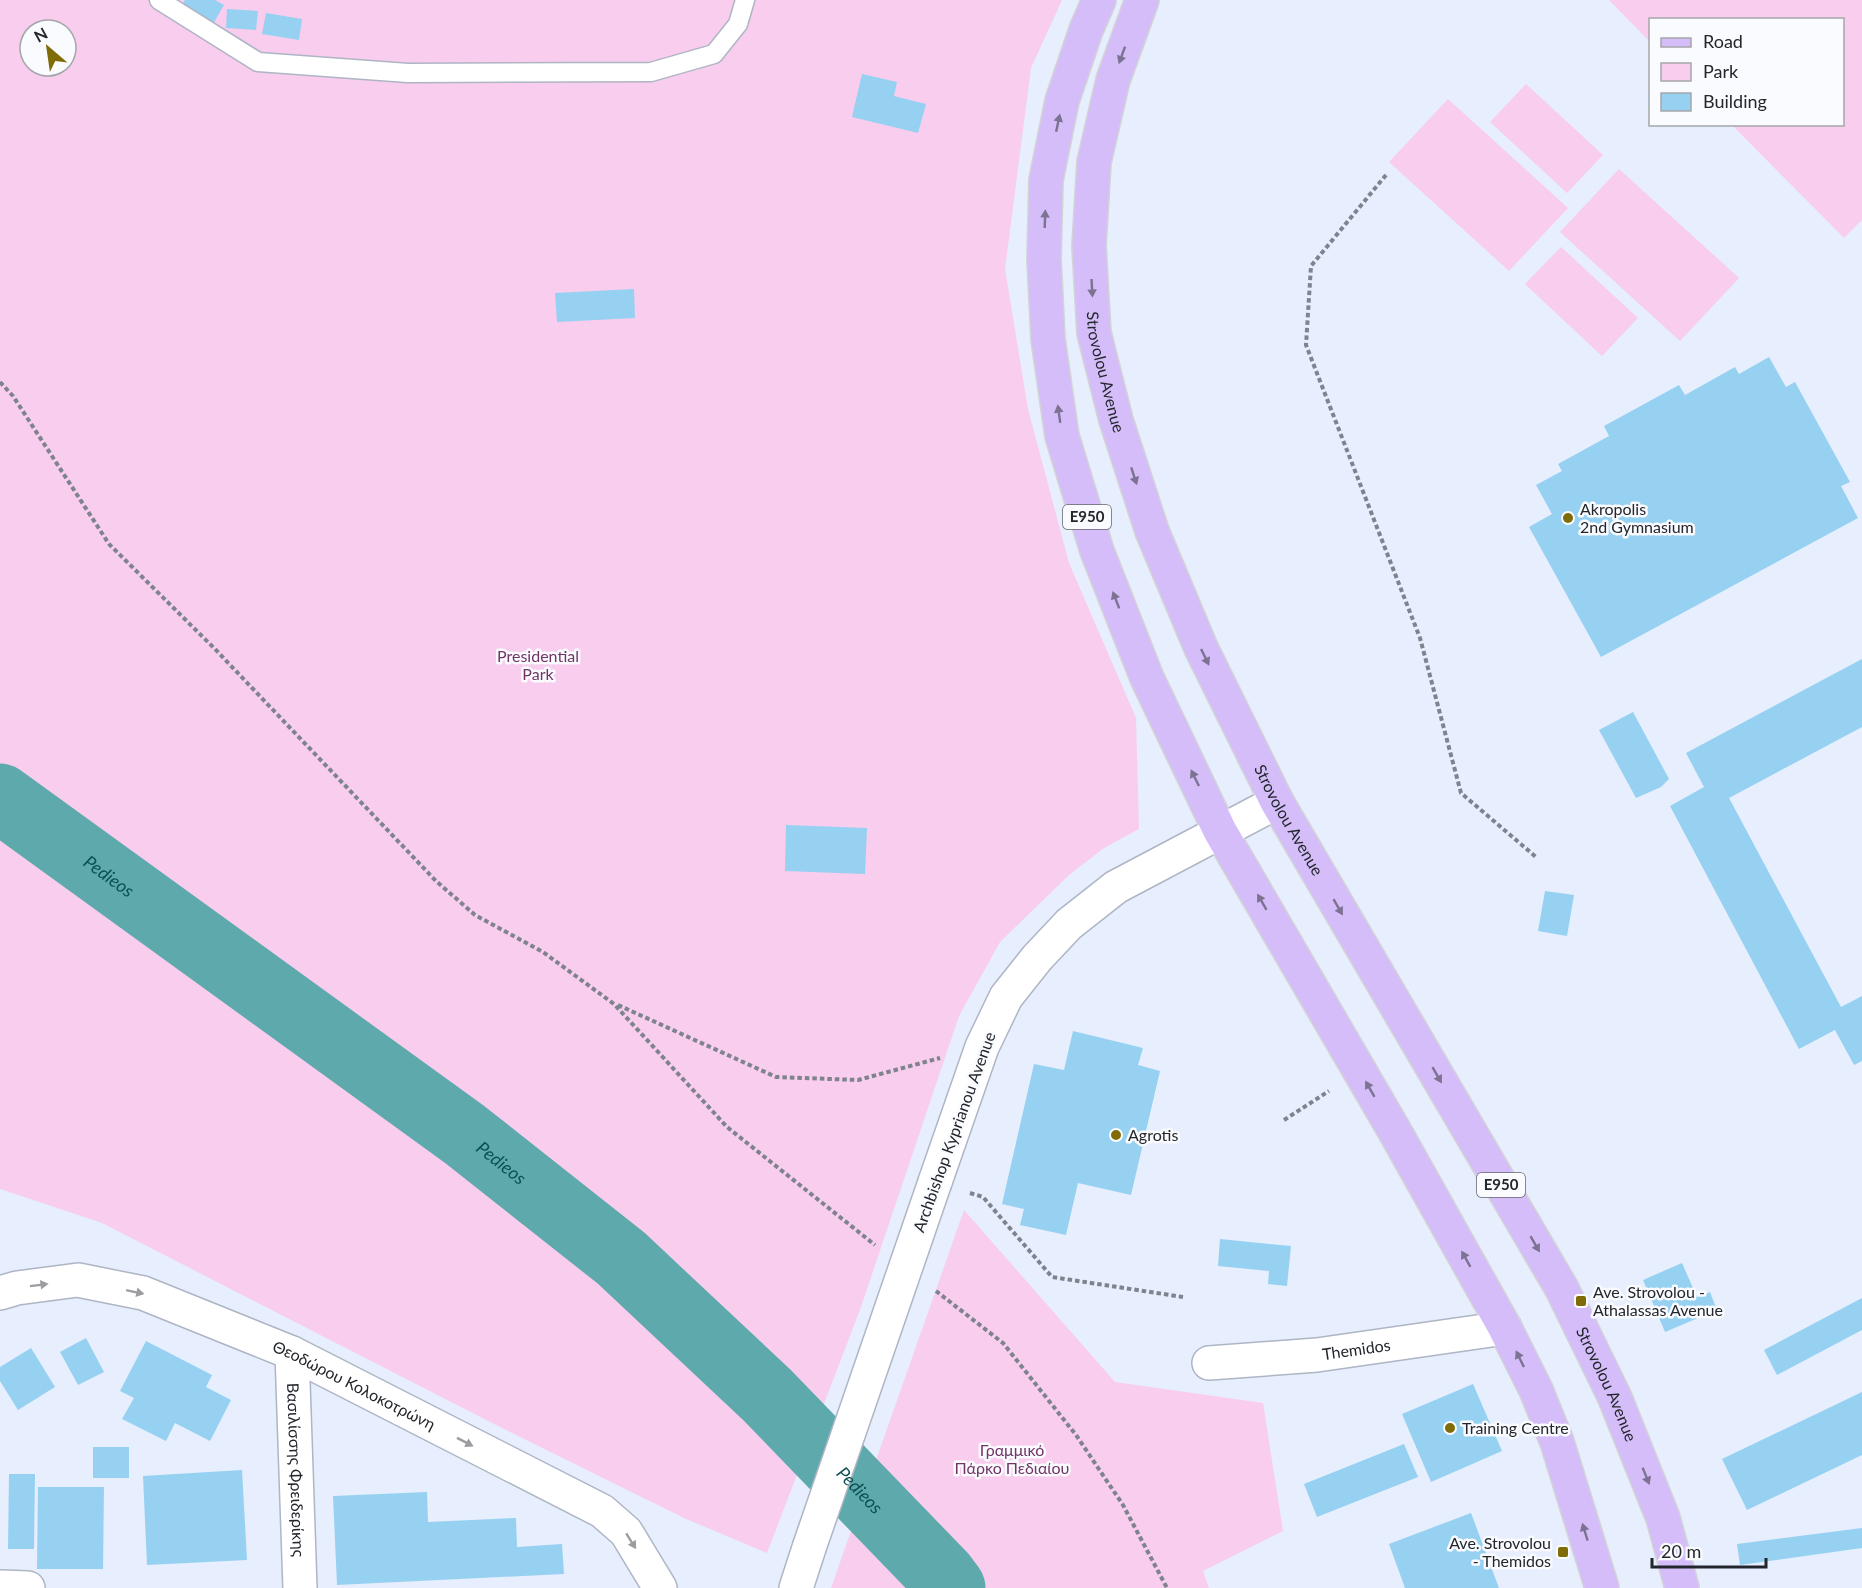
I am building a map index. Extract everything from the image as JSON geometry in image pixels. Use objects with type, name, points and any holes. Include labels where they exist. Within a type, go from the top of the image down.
[{"type":"main road","name":"E950","points":[[1099,0],[1086,30],[1062,101],[1046,180],[1044,260],[1048,339],[1061,426],[1097,551],[1147,678],[1220,831],[1394,1130],[1505,1328],[1536,1390],[1557,1442],[1602,1588]]},
{"type":"main road","name":"Strovolou Avenue","points":[[1142,0],[1113,80],[1094,162],[1089,246],[1094,333],[1116,420],[1152,531],[1201,648],[1277,802],[1562,1289],[1614,1398],[1663,1518],[1682,1588]]},
{"type":"street","name":"Archbishop Kyprianou Avenue","points":[[796,1588],[982,1047],[1006,997],[1037,958],[1069,924],[1116,887],[1277,802]]},
{"type":"street","name":"Θεοδώρου Κολοκοτρώνη","points":[[0,1293],[17,1288],[78,1280],[143,1293],[292,1353],[602,1511],[626,1532],[660,1588]]},
{"type":"street","name":"Themidos","points":[[1209,1364],[1317,1355],[1505,1328]]},
{"type":"street","name":"Βασιλίσσης Φρειδερίκης","points":[[292,1353],[300,1588]]},
{"type":"street","points":[[0,1587],[28,1588]]},
{"type":"lane","points":[[159,0],[258,62],[408,73],[651,72],[714,54],[738,24],[745,0]]},
{"type":"path","points":[[1386,175],[1311,266],[1306,345],[1420,638],[1461,793],[1536,857]]},
{"type":"path","points":[[0,382],[13,396],[109,544],[214,648],[436,881],[475,915],[543,952],[614,1004],[727,1127],[881,1250]]},
{"type":"path","points":[[614,1004],[776,1077],[858,1080],[982,1047]]},
{"type":"path","points":[[1284,1119],[1325,1094]]},
{"type":"path","points":[[935,1182],[984,1197],[1052,1277],[1183,1296]]},
{"type":"path","points":[[928,1286],[1003,1343],[1062,1416],[1123,1505],[1167,1588]]},
{"type":"green space","name":"Presidential Park","points":[[0,0],[1062,0],[1031,68],[1005,269],[1028,409],[1069,563],[1136,718],[1139,829],[1104,848],[1069,875],[1000,942],[959,1016],[861,1307],[767,1553],[684,1518],[496,1425],[102,1223],[0,1189]]},
{"type":"green space","points":[[1609,0],[1862,0],[1862,220],[1844,238],[1733,126],[1844,126],[1844,18],[1649,18],[1649,41]]},
{"type":"green space","points":[[1526,84],[1603,155],[1567,193],[1490,122]]},
{"type":"green space","points":[[1448,99],[1568,208],[1509,271],[1389,162]]},
{"type":"green space","points":[[1619,169],[1739,278],[1680,341],[1560,232]]},
{"type":"green space","points":[[1561,247],[1638,318],[1602,356],[1525,284]]},
{"type":"green space","name":"Γραμμικό Πάρκο Πεδιαίου","points":[[964,1210],[1115,1382],[1263,1403],[1283,1531],[1203,1571],[1209,1588],[831,1588]]},
{"type":"building","points":[[185,0],[215,0],[224,5],[213,24],[181,6]]},
{"type":"building","points":[[227,9],[258,11],[256,30],[226,28]]},
{"type":"building","points":[[266,13],[302,19],[299,40],[262,34]]},
{"type":"building","points":[[862,74],[897,82],[894,96],[926,104],[918,133],[852,117]]},
{"type":"building","points":[[634,289],[635,318],[557,322],[555,293]]},
{"type":"building","points":[[1769,357],[1786,387],[1795,382],[1850,482],[1841,486],[1858,518],[1601,657],[1529,527],[1552,514],[1536,485],[1562,471],[1558,464],[1609,436],[1604,426],[1679,385],[1685,395],[1735,367],[1739,374]]},
{"type":"building","points":[[1862,659],[1862,727],[1729,798],[1841,1007],[1862,996],[1862,1061],[1854,1065],[1835,1030],[1799,1049],[1670,806],[1704,787],[1686,753]]},
{"type":"building","points":[[1633,712],[1669,779],[1661,787],[1636,798],[1599,730]]},
{"type":"building","points":[[786,825],[867,828],[865,874],[785,871]]},
{"type":"building","points":[[1545,891],[1574,895],[1567,936],[1538,931]]},
{"type":"building","points":[[1073,1031],[1143,1048],[1138,1065],[1160,1071],[1131,1195],[1078,1183],[1066,1235],[1020,1225],[1024,1209],[1002,1204],[1034,1064],[1064,1070]]},
{"type":"building","points":[[1220,1239],[1291,1246],[1287,1286],[1268,1284],[1269,1271],[1218,1266]]},
{"type":"building","points":[[1682,1263],[1697,1297],[1710,1292],[1717,1310],[1665,1332],[1643,1280]]},
{"type":"building","points":[[1862,1298],[1862,1330],[1777,1375],[1764,1350]]},
{"type":"building","points":[[86,1338],[104,1372],[78,1385],[60,1352]]},
{"type":"building","points":[[146,1341],[212,1375],[206,1387],[231,1400],[210,1441],[175,1423],[166,1441],[122,1419],[134,1398],[120,1391]]},
{"type":"building","points":[[31,1348],[55,1387],[18,1410],[0,1381],[0,1367]]},
{"type":"building","points":[[1473,1384],[1502,1451],[1431,1482],[1402,1414]]},
{"type":"building","points":[[1862,1392],[1862,1455],[1747,1510],[1722,1459]]},
{"type":"building","points":[[1404,1444],[1418,1477],[1317,1517],[1304,1484]]},
{"type":"building","points":[[93,1447],[129,1447],[129,1478],[93,1478]]},
{"type":"building","points":[[242,1470],[247,1560],[147,1565],[143,1476]]},
{"type":"building","points":[[9,1474],[35,1474],[34,1549],[8,1549]]},
{"type":"building","points":[[38,1487],[104,1487],[103,1569],[37,1569]]},
{"type":"building","points":[[427,1492],[428,1522],[516,1518],[517,1547],[562,1544],[564,1574],[337,1585],[333,1496]]},
{"type":"building","points":[[1471,1513],[1499,1588],[1405,1588],[1389,1544]]},
{"type":"building","points":[[1862,1528],[1862,1548],[1740,1565],[1737,1544]]},
{"type":"waterway","name":"Pedieos","points":[[0,798],[464,1134],[621,1258],[767,1395],[951,1588]]},
{"type":"place","name":"Akropolis 2nd Gymnasium","points":[[1568,518]]},
{"type":"place","name":"Agrotis","points":[[1116,1135]]},
{"type":"place","name":"Ave. Strovolou - Athalassas Avenue","points":[[1581,1301]]},
{"type":"place","name":"Training Centre","points":[[1450,1428]]},
{"type":"place","name":"Ave. Strovolou - Themidos","points":[[1563,1552]]}]
